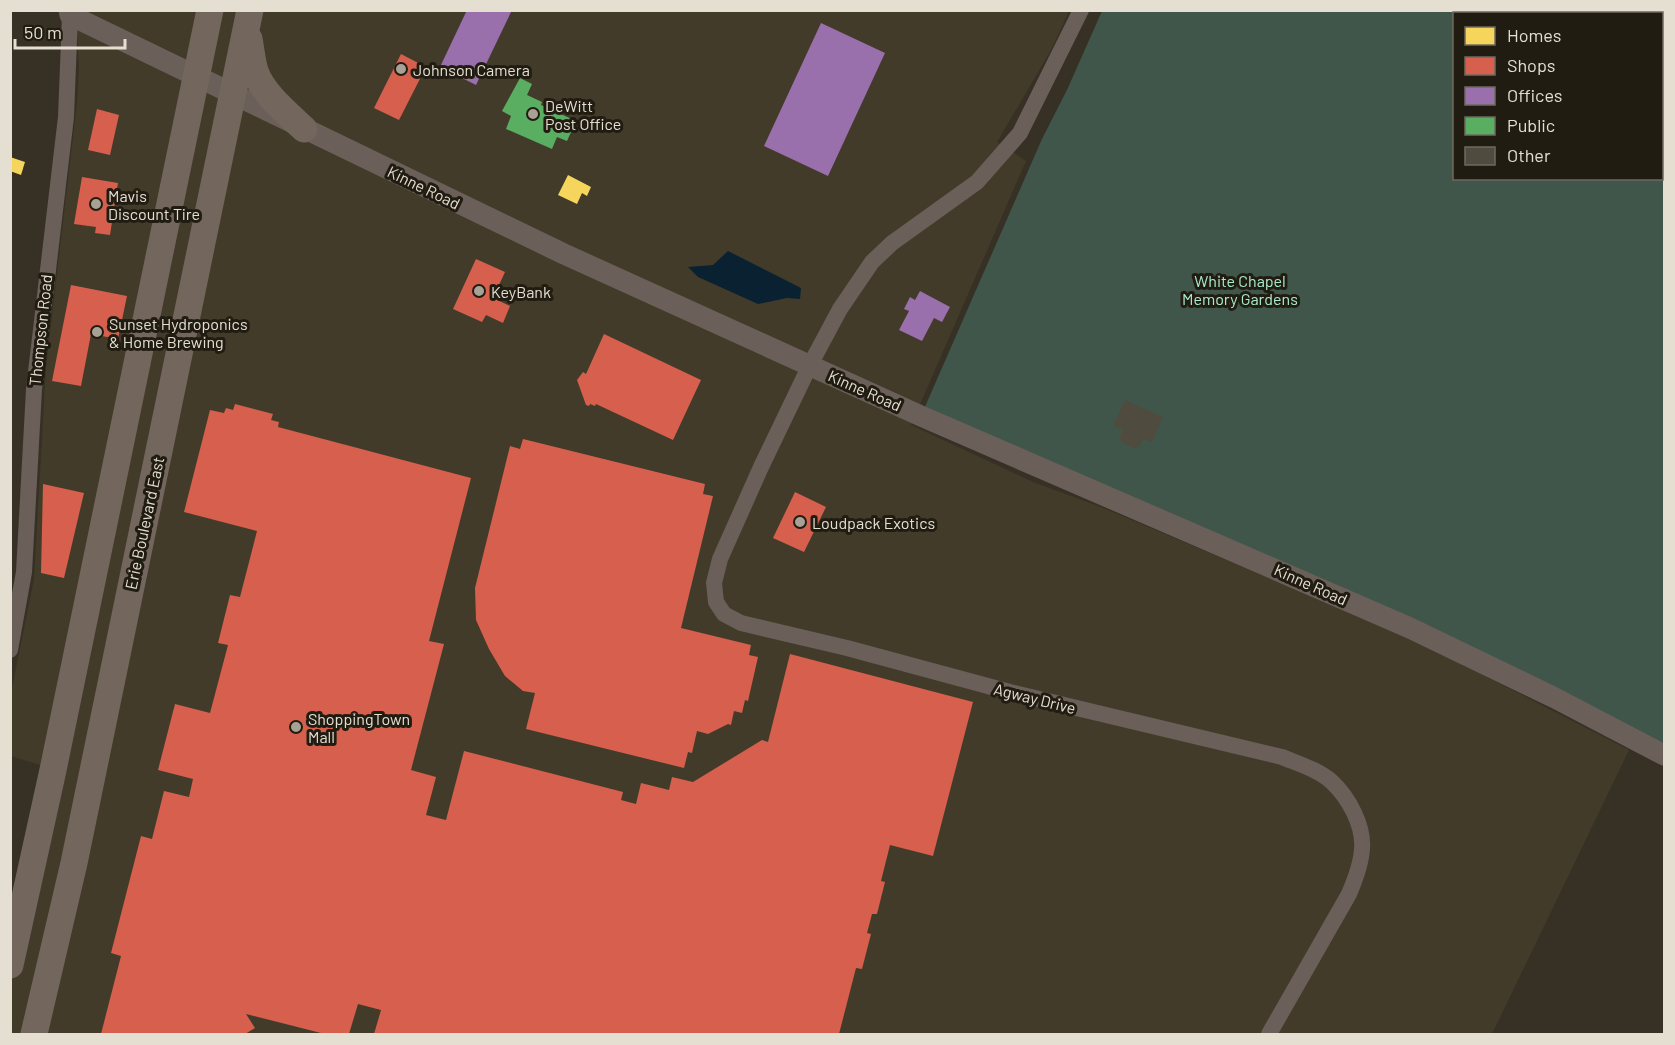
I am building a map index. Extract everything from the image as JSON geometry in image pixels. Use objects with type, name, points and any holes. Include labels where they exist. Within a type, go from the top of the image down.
[{"type":"main road","points":[[10,965],[210,10]]},
{"type":"main road","points":[[248,20],[256,73],[274,99],[304,129]]},
{"type":"main road","name":"Erie Boulevard East","points":[[34,1035],[76,852],[248,20]]},
{"type":"street","points":[[810,365],[840,309],[872,262],[892,243],[977,182],[1020,133],[1081,10]]},
{"type":"street","name":"Kinne Road","points":[[69,13],[233,95],[564,254],[921,416],[1410,628],[1555,698],[1665,755]]},
{"type":"street","name":"Thompson Road","points":[[10,650],[24,572],[34,389],[66,117],[69,13]]},
{"type":"street","name":"Agway Drive","points":[[810,365],[720,559],[714,583],[716,602],[724,614],[741,623],[847,648],[1010,692],[1282,758],[1312,770],[1331,782],[1350,804],[1360,833],[1362,848],[1358,871],[1345,902],[1269,1035]]},
{"type":"shaded area","points":[[76,10],[1069,11],[1051,50],[997,142],[1026,161],[911,425],[1033,482],[1101,507],[1409,637],[1629,750],[1492,1034],[11,1034],[11,965],[53,769],[11,756],[11,693],[34,579],[46,367],[77,103],[79,68]]},
{"type":"green space","name":"White Chapel Memory Gardens","points":[[1102,11],[1664,11],[1664,755],[921,416],[1042,139],[1067,90]]},
{"type":"water","points":[[728,251],[801,288],[800,299],[787,298],[758,304],[698,277],[688,267],[713,265]]},
{"type":"building: Homes","points":[[10,157],[25,162],[21,175],[10,171]]},
{"type":"building: Homes","points":[[568,175],[591,187],[587,196],[582,193],[577,204],[558,195]]},
{"type":"building: Shops","points":[[401,54],[426,67],[399,120],[374,108]]},
{"type":"building: Shops","points":[[97,109],[119,115],[110,155],[88,150]]},
{"type":"building: Shops","points":[[82,177],[118,183],[110,235],[95,233],[96,227],[74,224]]},
{"type":"building: Shops","name":"KeyBank","points":[[476,259],[505,272],[493,298],[510,306],[503,323],[486,315],[482,322],[453,309]]},
{"type":"building: Shops","points":[[71,285],[127,296],[118,339],[91,334],[81,386],[52,381]]},
{"type":"building: Shops","points":[[604,334],[701,380],[673,440],[596,404],[595,406],[586,405],[577,380],[583,372],[586,374]]},
{"type":"building: Shops","name":"ShoppingTown Mall","points":[[235,404],[273,414],[271,420],[279,422],[278,427],[471,478],[429,641],[444,644],[411,770],[436,777],[426,815],[446,820],[464,751],[623,792],[621,800],[636,804],[641,783],[669,790],[672,777],[693,782],[762,740],[768,742],[790,654],[973,702],[933,856],[890,845],[881,881],[885,882],[877,914],[872,914],[867,933],[871,934],[862,969],[856,968],[839,1034],[374,1034],[381,1010],[358,1004],[349,1034],[325,1034],[246,1014],[255,1028],[245,1034],[101,1034],[121,956],[111,953],[141,836],[152,839],[164,791],[189,797],[193,779],[158,770],[175,704],[210,713],[228,645],[218,643],[230,595],[240,597],[257,531],[184,512],[210,410],[224,413],[226,408],[233,410]]},
{"type":"building: Shops","points":[[523,439],[705,484],[703,494],[713,496],[681,628],[751,645],[749,655],[758,657],[748,701],[745,700],[742,713],[734,711],[731,725],[728,724],[708,734],[697,731],[692,753],[688,752],[684,768],[526,729],[535,693],[523,691],[505,676],[489,649],[476,620],[475,588],[510,446],[520,449]]},
{"type":"building: Shops","points":[[43,484],[84,493],[64,578],[41,573]]},
{"type":"building: Shops","name":"Loudpack Exotics","points":[[795,492],[826,507],[804,552],[773,538]]},
{"type":"building: Offices","points":[[467,10],[512,10],[476,85],[440,67]]},
{"type":"building: Offices","points":[[821,23],[885,53],[828,176],[764,146]]},
{"type":"building: Offices","points":[[920,291],[950,307],[942,322],[934,318],[922,341],[899,330],[909,311],[904,309],[910,297],[915,300]]},
{"type":"building: Public","name":"DeWitt Post Office","points":[[520,78],[532,84],[527,95],[542,102],[541,105],[576,121],[567,141],[557,137],[552,149],[506,129],[511,116],[502,111]]},
{"type":"building: Other","points":[[1125,400],[1163,417],[1152,442],[1143,439],[1139,447],[1136,446],[1135,449],[1121,442],[1122,440],[1119,439],[1123,430],[1113,426]]},
{"type":"place","name":"Johnson Camera","points":[[401,69]]},
{"type":"place","name":"DeWitt Post Office","points":[[533,114]]},
{"type":"place","name":"Mavis Discount Tire","points":[[96,204]]},
{"type":"place","name":"KeyBank","points":[[479,291]]},
{"type":"place","name":"Sunset Hydroponics & Home Brewing","points":[[97,332]]},
{"type":"place","name":"Loudpack Exotics","points":[[800,522]]},
{"type":"place","name":"ShoppingTown Mall","points":[[296,727]]}]
